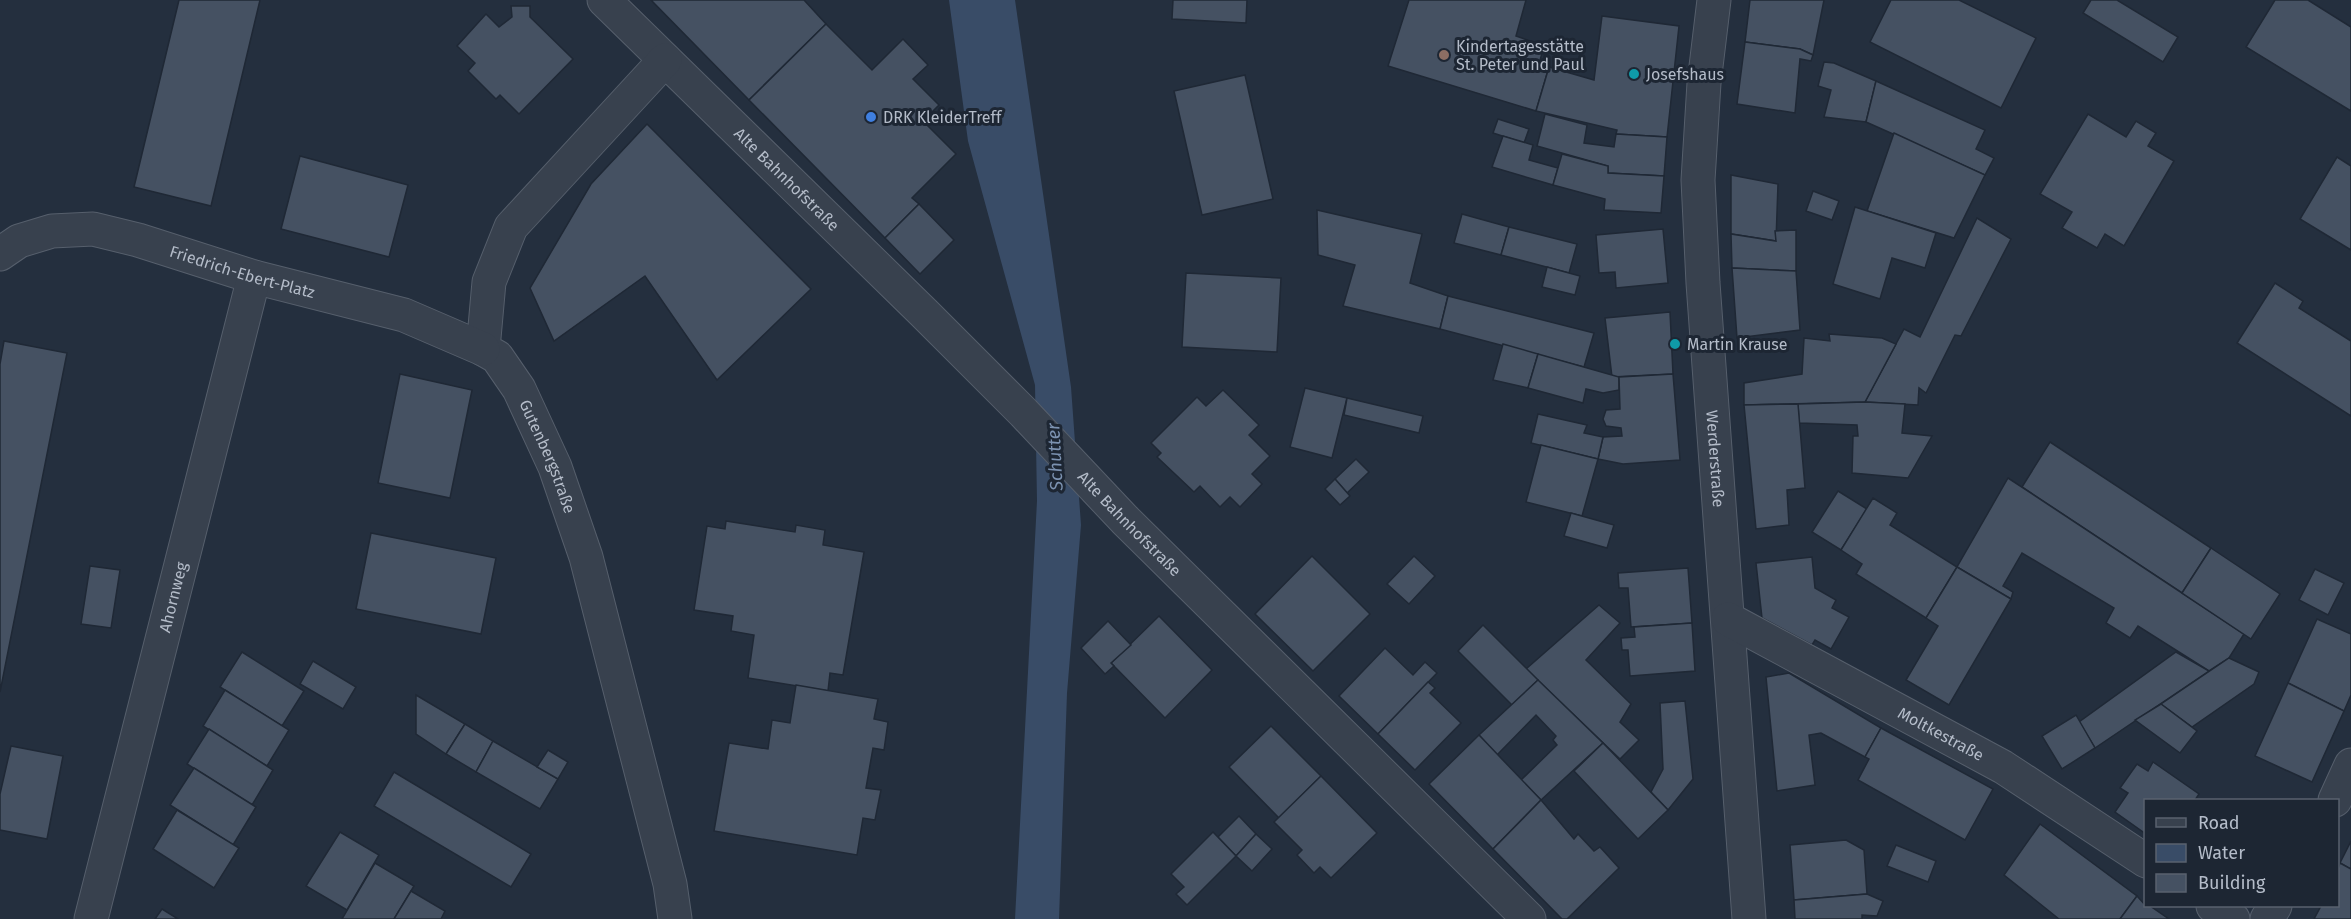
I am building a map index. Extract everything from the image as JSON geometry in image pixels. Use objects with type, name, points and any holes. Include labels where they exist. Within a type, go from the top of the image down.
[{"type":"street","name":"Alte Bahnhofstraße","points":[[604,0],[1024,413],[1088,481],[1529,919]]},
{"type":"street","name":"Werderstraße","points":[[1714,0],[1704,83],[1698,180],[1703,283],[1749,919]]},
{"type":"street","points":[[483,350],[489,282],[511,227],[665,60]]},
{"type":"street","name":"Friedrich-Ebert-Platz","points":[[0,254],[19,241],[52,231],[93,230],[138,240],[254,277],[404,315],[483,350]]},
{"type":"street","name":"Ahornweg","points":[[91,919],[254,277]]},
{"type":"street","name":"Gutenbergstraße","points":[[483,350],[497,357],[519,389],[555,467],[586,557],[670,884],[675,919]]},
{"type":"street","name":"Moltkestraße","points":[[1728,619],[2003,767],[2144,860]]},
{"type":"street","points":[[2336,799],[2351,765]]},
{"type":"street","points":[[2215,907],[2234,919]]},
{"type":"water","name":"Schutter","points":[[949,0],[1015,0],[1071,387],[1081,525],[1067,693],[1059,919],[1015,919],[1037,501],[1035,385],[968,141]]},
{"type":"building","points":[[179,0],[260,0],[211,206],[134,187]]},
{"type":"building","points":[[651,0],[804,0],[826,24],[749,100]]},
{"type":"building","points":[[1173,0],[1247,0],[1246,23],[1172,19]]},
{"type":"building","name":"Kindertagesstätte St. Peter und Paul","points":[[1409,0],[1526,0],[1516,36],[1544,46],[1539,64],[1549,67],[1536,111],[1388,66]]},
{"type":"building","points":[[1750,0],[1824,0],[1813,55],[1800,49],[1745,42]]},
{"type":"building","points":[[1891,0],[1959,0],[2036,38],[2001,108],[1870,42]]},
{"type":"building","points":[[2091,0],[2117,0],[2178,37],[2163,62],[2083,13]]},
{"type":"building","points":[[2275,0],[2308,0],[2351,27],[2351,111],[2246,47]]},
{"type":"building","points":[[511,6],[530,6],[530,17],[573,59],[519,114],[500,95],[496,99],[468,71],[475,63],[457,46],[486,14],[499,27],[512,17]]},
{"type":"building","name":"Josefshaus","points":[[1602,16],[1679,26],[1667,137],[1616,134],[1617,130],[1536,111],[1549,67],[1594,80]]},
{"type":"building","points":[[826,24],[872,70],[903,39],[928,65],[913,79],[939,105],[923,121],[956,154],[912,198],[919,204],[885,238],[749,100]]},
{"type":"building","points":[[1745,42],[1800,49],[1813,55],[1811,61],[1800,59],[1795,113],[1737,104]]},
{"type":"building","points":[[1824,62],[1834,63],[1876,81],[1866,122],[1824,117],[1831,90],[1818,86]]},
{"type":"building","points":[[1245,75],[1273,199],[1202,215],[1174,91]]},
{"type":"building","points":[[1876,81],[1985,130],[1976,149],[1994,158],[1985,175],[1866,122]]},
{"type":"building","points":[[1545,114],[1587,125],[1584,143],[1614,147],[1616,134],[1667,137],[1664,176],[1608,173],[1608,166],[1537,146]]},
{"type":"building","points":[[2088,114],[2126,137],[2136,121],[2156,133],[2148,146],[2174,161],[2124,246],[2105,234],[2097,248],[2062,228],[2072,212],[2040,194]]},
{"type":"building","points":[[1498,119],[1529,129],[1524,143],[1493,133]]},
{"type":"building","points":[[647,124],[811,289],[717,380],[645,276],[554,341],[530,288],[591,184]]},
{"type":"building","points":[[1894,133],[1985,175],[1954,238],[1867,211]]},
{"type":"building","points":[[1503,136],[1533,145],[1529,160],[1558,168],[1553,185],[1492,167]]},
{"type":"building","points":[[1562,154],[1608,166],[1608,173],[1664,176],[1661,213],[1604,210],[1605,199],[1553,185]]},
{"type":"building","points":[[300,156],[408,185],[389,257],[281,229]]},
{"type":"building","points":[[2337,157],[2351,166],[2351,250],[2300,219]]},
{"type":"building","points":[[1731,175],[1778,184],[1776,241],[1731,234]]},
{"type":"building","points":[[1813,191],[1839,201],[1832,220],[1806,211]]},
{"type":"building","points":[[919,204],[954,240],[920,274],[885,238]]},
{"type":"building","points":[[1855,207],[1936,233],[1925,268],[1892,258],[1880,299],[1833,284]]},
{"type":"building","points":[[1317,210],[1422,234],[1410,283],[1448,296],[1440,329],[1343,306],[1355,265],[1318,255]]},
{"type":"building","points":[[1462,214],[1509,227],[1501,255],[1454,243]]},
{"type":"building","points":[[1977,218],[2011,239],[1961,336],[1955,335],[1926,393],[1919,388],[1918,405],[1865,402],[1904,329],[1920,337]]},
{"type":"building","points":[[1509,227],[1577,244],[1569,273],[1501,255]]},
{"type":"building","points":[[1663,229],[1668,283],[1616,288],[1615,272],[1599,273],[1596,235]]},
{"type":"building","points":[[1796,230],[1796,271],[1732,268],[1731,234],[1776,241],[1775,231]]},
{"type":"building","points":[[1547,267],[1580,276],[1575,295],[1542,287]]},
{"type":"building","points":[[1732,268],[1796,271],[1800,330],[1737,338]]},
{"type":"building","points":[[1186,273],[1281,278],[1277,352],[1182,347]]},
{"type":"building","points":[[2275,283],[2303,301],[2299,308],[2351,341],[2351,416],[2237,343]]},
{"type":"building","points":[[1448,296],[1594,333],[1584,367],[1440,329]]},
{"type":"building","points":[[1670,312],[1673,374],[1612,377],[1605,318]]},
{"type":"building","points":[[1829,334],[1882,338],[1896,344],[1865,402],[1744,405],[1744,383],[1802,374],[1804,338],[1830,341]]},
{"type":"building","points":[[4,341],[67,353],[0,692],[0,364]]},
{"type":"building","points":[[1503,344],[1538,354],[1528,388],[1493,380]]},
{"type":"building","points":[[1538,354],[1619,377],[1619,390],[1603,393],[1586,389],[1583,403],[1528,388]]},
{"type":"building","points":[[400,374],[472,390],[450,498],[378,483]]},
{"type":"building","points":[[1673,374],[1680,460],[1623,464],[1598,459],[1603,437],[1622,436],[1621,428],[1606,426],[1603,419],[1606,410],[1620,409],[1619,377]]},
{"type":"building","points":[[1305,388],[1347,398],[1332,458],[1290,447]]},
{"type":"building","points":[[1223,390],[1259,425],[1249,435],[1270,456],[1252,474],[1262,484],[1240,507],[1230,497],[1220,507],[1200,486],[1194,492],[1157,457],[1161,453],[1151,443],[1197,397],[1206,406]]},
{"type":"building","points":[[1347,398],[1423,416],[1419,433],[1344,415]]},
{"type":"building","points":[[1865,402],[1905,404],[1902,433],[1932,436],[1908,478],[1852,473],[1853,436],[1858,436],[1857,425],[1799,423],[1798,404]]},
{"type":"building","points":[[1798,404],[1805,488],[1787,490],[1789,525],[1756,529],[1744,405]]},
{"type":"building","points":[[1538,414],[1587,425],[1584,433],[1603,437],[1598,459],[1531,443]]},
{"type":"building","points":[[2050,442],[2211,548],[2182,593],[2022,487]]},
{"type":"building","points":[[1541,445],[1598,459],[1582,516],[1526,502]]},
{"type":"building","points":[[1356,459],[1369,472],[1347,493],[1335,479]]},
{"type":"building","points":[[2008,478],[2244,634],[2229,658],[2209,671],[2138,626],[2130,638],[2106,623],[2114,608],[2022,553],[2003,586],[2013,592],[2011,599],[1957,567]]},
{"type":"building","points":[[1335,479],[1350,496],[1340,505],[1325,489]]},
{"type":"building","points":[[1838,491],[1867,509],[1841,550],[1812,532]]},
{"type":"building","points":[[1873,498],[1897,513],[1890,525],[1957,567],[1926,618],[1856,574],[1862,564],[1841,550]]},
{"type":"building","points":[[1571,513],[1614,525],[1607,548],[1564,536]]},
{"type":"building","points":[[726,521],[795,532],[796,525],[825,530],[823,545],[864,552],[843,675],[830,673],[828,691],[748,678],[754,635],[731,631],[733,616],[694,610],[707,526],[725,529]]},
{"type":"building","points":[[371,533],[496,558],[481,634],[356,609]]},
{"type":"building","points":[[2211,548],[2280,594],[2251,639],[2182,593]]},
{"type":"building","points":[[1312,556],[1370,614],[1313,671],[1255,614]]},
{"type":"building","points":[[1414,556],[1435,576],[1409,604],[1387,584]]},
{"type":"building","points":[[1812,557],[1815,588],[1836,600],[1832,608],[1849,617],[1831,649],[1815,640],[1812,645],[1762,618],[1756,563]]},
{"type":"building","points":[[90,566],[120,570],[111,628],[81,624]]},
{"type":"building","points":[[1957,567],[2011,599],[1949,705],[1906,680],[1938,626],[1926,618]]},
{"type":"building","points":[[1688,568],[1692,623],[1631,627],[1628,588],[1619,588],[1618,573]]},
{"type":"building","points":[[2315,569],[2344,583],[2328,615],[2299,600]]},
{"type":"building","points":[[1599,605],[1620,623],[1586,660],[1631,704],[1620,722],[1639,740],[1620,759],[1526,669]]},
{"type":"building","points":[[1159,616],[1212,670],[1165,718],[1111,663]]},
{"type":"building","points":[[2317,619],[2351,634],[2351,695],[2344,711],[2288,683]]},
{"type":"building","points":[[1108,621],[1131,645],[1111,663],[1114,666],[1105,674],[1081,648]]},
{"type":"building","points":[[1692,623],[1695,671],[1630,676],[1628,650],[1622,650],[1621,638],[1635,637],[1634,627]]},
{"type":"building","points":[[1483,625],[1538,680],[1512,705],[1458,651]]},
{"type":"building","points":[[1385,648],[1413,675],[1425,662],[1437,673],[1378,734],[1339,696]]},
{"type":"building","points":[[242,652],[304,691],[282,726],[220,687]]},
{"type":"building","points":[[2176,652],[2209,671],[2095,748],[2079,722]]},
{"type":"building","points":[[2229,658],[2259,672],[2254,684],[2192,727],[2161,704]]},
{"type":"building","points":[[313,661],[356,687],[343,709],[300,684]]},
{"type":"building","points":[[1789,673],[1881,728],[1865,757],[1821,733],[1809,735],[1815,785],[1777,791],[1766,677]]},
{"type":"building","points":[[1538,680],[1603,743],[1541,800],[1521,780],[1557,745],[1553,740],[1556,736],[1536,715],[1497,755],[1479,735]]},
{"type":"building","points":[[1428,682],[1435,688],[1430,693],[1461,723],[1415,770],[1378,734]]},
{"type":"building","points":[[2288,683],[2344,711],[2312,782],[2255,756]]},
{"type":"building","points":[[796,685],[878,699],[874,719],[888,722],[884,750],[873,748],[866,788],[881,790],[875,820],[863,818],[857,855],[714,831],[729,743],[768,749],[772,720],[790,723]]},
{"type":"building","points":[[225,690],[289,730],[267,766],[203,726]]},
{"type":"building","points":[[416,695],[465,724],[446,754],[416,734]]},
{"type":"building","points":[[1685,701],[1693,779],[1668,810],[1651,792],[1663,769],[1660,703]]},
{"type":"building","points":[[2161,704],[2197,731],[2180,753],[2135,720]]},
{"type":"building","points":[[2076,715],[2095,748],[2062,769],[2042,736]]},
{"type":"building","points":[[465,724],[493,741],[476,772],[446,754]]},
{"type":"building","points":[[1271,726],[1321,776],[1279,818],[1229,767]]},
{"type":"building","points":[[1881,728],[1993,789],[1965,840],[1858,780],[1869,759],[1865,757]]},
{"type":"building","points":[[209,729],[273,770],[252,805],[187,764]]},
{"type":"building","points":[[1479,735],[1541,800],[1493,849],[1429,784]]},
{"type":"building","points":[[493,741],[558,779],[540,809],[476,772]]},
{"type":"building","points":[[1603,743],[1668,810],[1638,839],[1574,771]]},
{"type":"building","points":[[11,746],[63,756],[47,839],[0,830],[0,794]]},
{"type":"building","points":[[548,750],[568,762],[558,779],[537,767]]},
{"type":"building","points":[[2153,762],[2199,794],[2196,799],[2144,799],[2144,833],[2115,812],[2128,793],[2120,788],[2137,764],[2148,771]]},
{"type":"building","points":[[194,768],[256,807],[233,845],[170,805]]},
{"type":"building","points":[[394,772],[531,854],[511,887],[374,806]]},
{"type":"building","points":[[1321,776],[1377,833],[1331,878],[1320,867],[1314,873],[1297,855],[1302,850],[1274,822]]},
{"type":"building","points":[[1541,800],[1574,839],[1578,834],[1594,851],[1600,847],[1619,868],[1567,919],[1562,919],[1493,849]]},
{"type":"building","points":[[177,810],[239,848],[214,888],[153,849]]},
{"type":"building","points":[[1239,816],[1256,834],[1236,856],[1218,837]]},
{"type":"building","points":[[2040,824],[2137,896],[2120,919],[2059,919],[2004,875]]},
{"type":"building","points":[[340,832],[379,855],[347,910],[306,886]]},
{"type":"building","points":[[1213,832],[1236,856],[1187,905],[1176,894],[1184,887],[1171,874]]},
{"type":"building","points":[[1256,834],[1272,849],[1252,871],[1236,856]]},
{"type":"building","points":[[1846,840],[1864,850],[1867,894],[1794,900],[1790,845]]},
{"type":"building","points":[[2351,841],[2351,869],[2340,863]]},
{"type":"building","points":[[1896,845],[1936,861],[1928,882],[1887,866]]},
{"type":"building","points":[[375,863],[414,886],[394,919],[342,919]]},
{"type":"building","points":[[2340,863],[2351,869],[2351,919],[2314,919],[2320,907],[2339,907]]},
{"type":"building","points":[[411,891],[445,911],[441,919],[394,919]]},
{"type":"building","points":[[1867,894],[1883,901],[1877,916],[1862,915],[1862,919],[1795,919],[1794,900]]},
{"type":"building","points":[[2137,896],[2144,907],[2151,907],[2169,919],[2120,919]]},
{"type":"building","points":[[162,909],[178,919],[155,919]]},
{"type":"place","name":"Kindertagesstätte St. Peter und Paul","points":[[1444,55]]},
{"type":"place","name":"Josefshaus","points":[[1634,74]]},
{"type":"place","name":"DRK KleiderTreff","points":[[871,117]]},
{"type":"place","name":"Martin Krause","points":[[1675,344]]}]
